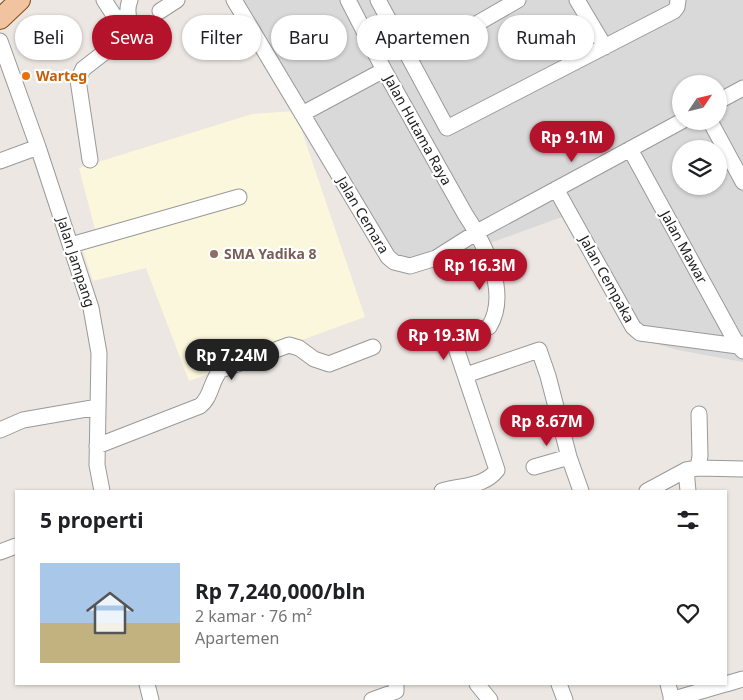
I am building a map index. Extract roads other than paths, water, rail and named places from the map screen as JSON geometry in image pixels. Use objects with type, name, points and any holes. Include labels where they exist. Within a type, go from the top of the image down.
[{"type":"main road","points":[[0,19],[17,1]]},
{"type":"street","points":[[104,0],[113,15]]},
{"type":"street","points":[[128,15],[130,0]]},
{"type":"street","points":[[160,12],[177,0]]},
{"type":"street","name":"Jalan Cemara","points":[[234,0],[388,257],[394,262],[410,266],[436,258],[477,232],[672,126]]},
{"type":"street","name":"Jalan Hutama Raya","points":[[348,0],[384,70],[487,252],[494,277],[497,301],[495,317],[489,326],[452,336],[466,375]]},
{"type":"street","points":[[378,0],[447,128],[674,12],[678,0]]},
{"type":"street","points":[[488,17],[518,0]]},
{"type":"street","points":[[578,0],[605,47]]},
{"type":"street","name":"Jalan Jampang","points":[[0,41],[71,245],[96,329],[99,353],[97,465],[102,490]]},
{"type":"street","points":[[90,160],[78,80],[83,69],[94,60]]},
{"type":"street","points":[[302,114],[384,70]]},
{"type":"street","points":[[728,96],[743,88]]},
{"type":"street","points":[[715,130],[743,182]]},
{"type":"street","points":[[0,161],[38,147]]},
{"type":"street","name":"Jalan Mawar","points":[[630,149],[741,347]]},
{"type":"street","name":"Jalan Cempaka","points":[[556,189],[634,327],[640,333],[741,347]]},
{"type":"street","points":[[71,245],[239,197]]},
{"type":"street","points":[[97,446],[200,406],[206,400],[217,374],[221,370],[269,352],[286,346],[293,346],[300,348],[314,359],[329,364],[373,347]]},
{"type":"street","points":[[447,490],[483,482],[492,477],[498,470],[466,375],[539,350],[548,376],[569,457],[581,490]]},
{"type":"street","points":[[0,430],[23,420],[98,407]]},
{"type":"street","points":[[688,490],[692,469],[700,456],[699,414]]},
{"type":"street","points":[[534,467],[569,457]]},
{"type":"street","points":[[648,490],[692,469],[743,469]]},
{"type":"street","points":[[0,552],[15,546]]},
{"type":"street","points":[[668,685],[671,700],[735,684]]},
{"type":"street","points":[[147,685],[151,700]]},
{"type":"street","points":[[478,685],[490,700]]},
{"type":"street","points":[[559,685],[565,700]]},
{"type":"street","points":[[372,700],[396,687]]},
{"type":"place","name":"Warteg","points":[[26,76]]},
{"type":"place","name":"SMA Yadika 8","points":[[214,254]]}]
